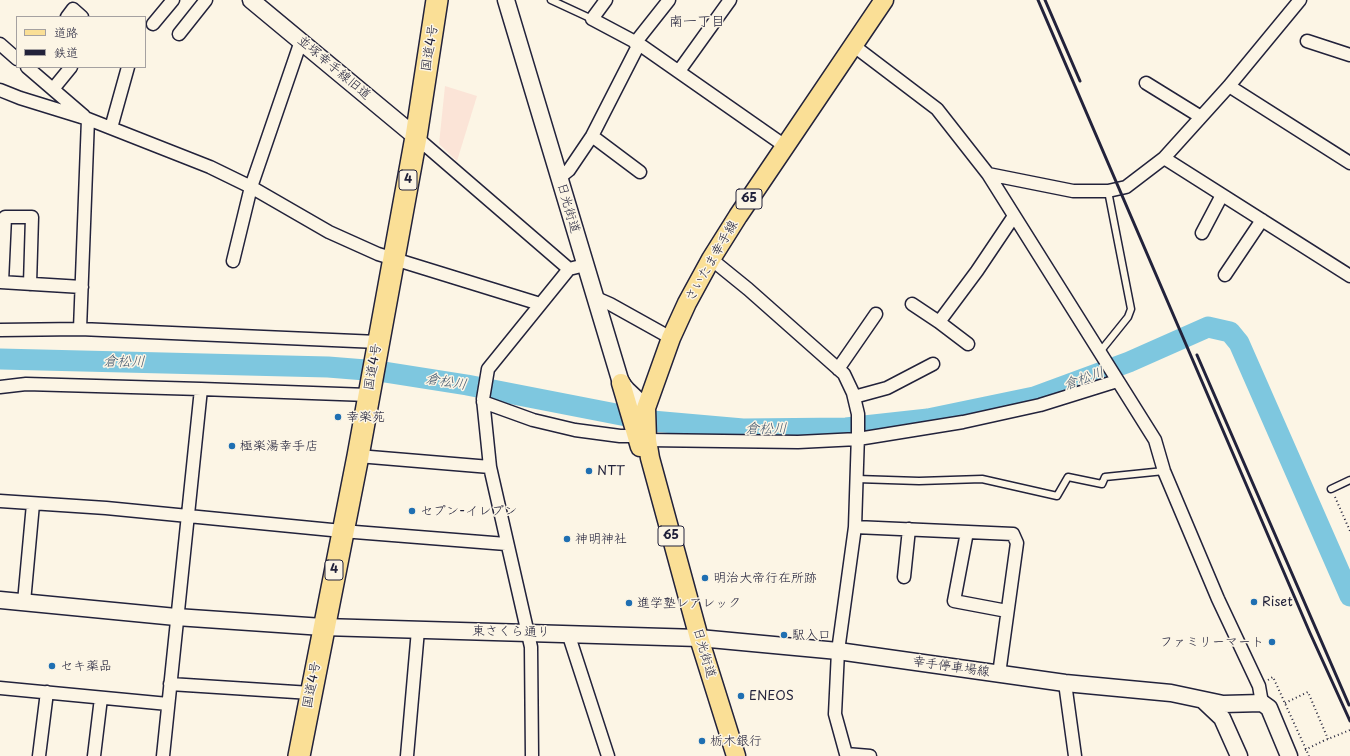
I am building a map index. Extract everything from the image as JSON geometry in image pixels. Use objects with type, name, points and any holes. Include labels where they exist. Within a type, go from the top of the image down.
[{"type":"highway","name":"国道4号","points":[[299,756],[342,530],[358,456],[376,350],[416,137],[437,0]]},
{"type":"main road","name":"さいたま幸手線","points":[[640,411],[687,303],[711,259],[785,146],[884,0]]},
{"type":"main road","points":[[621,383],[640,411]]},
{"type":"main road","name":"65","points":[[640,411],[642,436]]},
{"type":"main road","name":"日光街道","points":[[642,436],[699,638],[736,756]]},
{"type":"street","points":[[153,24],[173,0]]},
{"type":"street","points":[[179,34],[206,0]]},
{"type":"street","name":"並塚幸手線旧道","points":[[251,0],[416,137]]},
{"type":"street","name":"日光街道","points":[[506,0],[560,178],[577,267],[594,296],[621,383]]},
{"type":"street","points":[[606,0],[592,19],[637,43],[785,146]]},
{"type":"street","points":[[560,178],[568,170],[592,136],[637,43],[669,0]]},
{"type":"street","points":[[679,71],[730,0]]},
{"type":"street","points":[[988,174],[1073,191],[1108,191],[1126,187],[1164,158],[1229,86],[1300,0]]},
{"type":"street","points":[[68,16],[73,10],[81,16]]},
{"type":"street","points":[[233,261],[252,187],[301,41]]},
{"type":"street","points":[[1307,41],[1350,55]]},
{"type":"street","points":[[0,44],[16,58]]},
{"type":"street","points":[[854,46],[937,109],[988,174],[1155,440],[1164,471],[1218,599],[1259,686],[1262,703],[1269,708],[1289,756]]},
{"type":"street","points":[[28,68],[88,119]]},
{"type":"street","points":[[53,89],[70,68]]},
{"type":"street","points":[[111,128],[128,68]]},
{"type":"street","points":[[1146,83],[1202,116]]},
{"type":"street","points":[[1229,86],[1350,163]]},
{"type":"street","points":[[0,90],[20,98],[88,119],[210,167],[252,187],[330,232],[393,260],[540,304]]},
{"type":"street","points":[[80,330],[88,119]]},
{"type":"street","points":[[592,136],[640,172]]},
{"type":"street","points":[[416,137],[577,267],[540,304],[488,369],[483,400],[490,467],[506,544],[531,647],[532,756]]},
{"type":"street","points":[[1164,158],[1350,276]]},
{"type":"street","points":[[1202,232],[1222,195]]},
{"type":"street","points":[[939,322],[977,271],[1014,216]]},
{"type":"street","points":[[30,284],[32,217],[5,217],[1,282],[30,284],[82,287]]},
{"type":"street","points":[[1225,275],[1262,220]]},
{"type":"street","points":[[711,259],[844,374],[854,397],[858,414],[855,527],[838,652],[835,714],[846,754],[870,756]]},
{"type":"street","points":[[594,296],[671,338]]},
{"type":"street","points":[[912,304],[968,344]]},
{"type":"street","points":[[838,369],[876,314]]},
{"type":"street","points":[[0,330],[80,330],[376,350]]},
{"type":"street","points":[[854,397],[887,388],[933,364]]},
{"type":"street","points":[[483,400],[533,420],[575,430],[620,436],[798,442],[858,437],[963,422],[1040,405],[1116,380]]},
{"type":"street","points":[[0,387],[26,384],[201,389],[369,390]]},
{"type":"street","points":[[163,756],[176,617],[201,389]]},
{"type":"street","points":[[358,456],[490,467]]},
{"type":"street","points":[[0,501],[187,515],[506,544]]},
{"type":"street","points":[[24,602],[33,504]]},
{"type":"street","points":[[855,527],[1012,534],[1017,542],[999,674]]},
{"type":"street","points":[[904,577],[909,529]]},
{"type":"street","points":[[967,532],[954,601],[1007,611]]},
{"type":"street","name":"東さくら通り","points":[[0,600],[176,617],[323,627],[699,638]]},
{"type":"street","points":[[407,756],[418,630]]},
{"type":"street","points":[[568,633],[608,756]]},
{"type":"street","name":"幸手停車場線","points":[[699,638],[838,652],[1065,683],[1171,693],[1223,704],[1262,703]]},
{"type":"street","points":[[1065,683],[1075,756]]},
{"type":"street","points":[[170,684],[311,693]]},
{"type":"street","points":[[0,688],[168,704]]},
{"type":"street","points":[[39,756],[46,692]]},
{"type":"street","points":[[94,756],[100,698]]},
{"type":"street","points":[[1203,700],[1222,718],[1239,756]]},
{"type":"lane","points":[[551,0],[592,19]]},
{"type":"lane","points":[[1100,353],[1128,317],[1131,309],[1108,191]]},
{"type":"lane","points":[[857,479],[919,481],[982,479],[1057,496],[1068,476],[1102,484],[1105,477],[1164,471]]},
{"type":"lane","points":[[1331,489],[1350,480]]},
{"type":"path","points":[[1331,489],[1350,531]]},
{"type":"path","points":[[1263,682],[1273,678],[1309,756]]},
{"type":"path","points":[[1284,704],[1308,692],[1328,739]]},
{"type":"path","points":[[1306,750],[1350,730]]},
{"type":"shaded area","points":[[445,86],[477,96],[457,161],[439,144]]},
{"type":"waterway","name":"倉松川","points":[[0,359],[328,367],[378,371],[467,385],[652,421],[743,429],[846,428],[928,419],[1034,397],[1129,362],[1208,327],[1230,332],[1239,343],[1350,596]]},
{"type":"railway","points":[[1038,0],[1310,633],[1350,721]]},
{"type":"railway","points":[[1045,0],[1080,81]]},
{"type":"railway","points":[[1197,355],[1349,705]]},
{"type":"place","name":"幸楽苑","points":[[338,417]]},
{"type":"place","name":"極楽湯幸手店","points":[[232,446]]},
{"type":"place","name":"NTT","points":[[589,471]]},
{"type":"place","name":"セブン-イレブン","points":[[412,511]]},
{"type":"place","name":"神明神社","points":[[567,539]]},
{"type":"place","name":"明治大帝行在所跡","points":[[705,578]]},
{"type":"place","name":"Riset","points":[[1254,602]]},
{"type":"place","name":"進学塾レアレック","points":[[629,603]]},
{"type":"place","name":"駅入口","points":[[784,635]]},
{"type":"place","name":"ファミリーマート","points":[[1272,642]]},
{"type":"place","name":"セキ薬品","points":[[52,666]]},
{"type":"place","name":"ENEOS","points":[[741,696]]},
{"type":"place","name":"栃木銀行","points":[[702,741]]},
{"type":"district","name":"南一丁目","points":[[697,22]]}]
